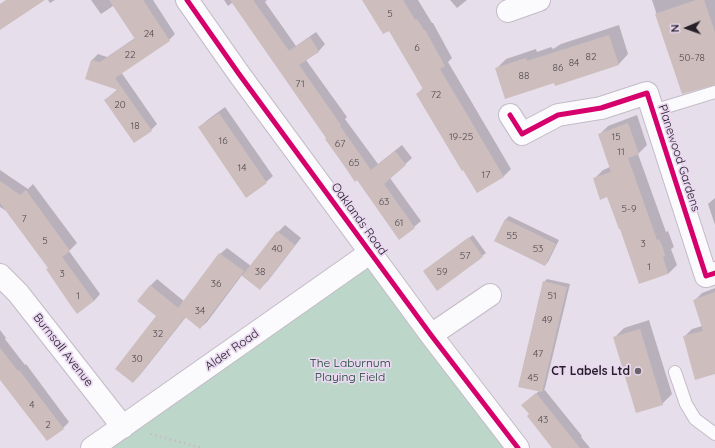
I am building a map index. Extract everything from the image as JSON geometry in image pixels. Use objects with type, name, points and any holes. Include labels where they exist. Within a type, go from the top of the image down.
[{"type":"street","name":"Oaklands Road","points":[[187,0],[239,74],[431,335],[518,448]]},
{"type":"street","points":[[508,11],[539,0]]},
{"type":"street","name":"Planewood Gardens","points":[[510,114],[522,134],[558,115],[601,108],[647,93],[706,276],[715,273]]},
{"type":"street","name":"Alder Road","points":[[92,448],[371,252]]},
{"type":"street","name":"Burnsall Avenue","points":[[0,275],[18,293],[123,427]]},
{"type":"street","points":[[431,335],[490,295]]},
{"type":"lane","points":[[653,111],[715,92]]},
{"type":"lane","points":[[674,372],[686,404],[695,419],[715,434]]},
{"type":"path","points":[[123,427],[202,448]]},
{"type":"green space","name":"The Laburnum Playing Field","points":[[371,268],[504,448],[106,448],[355,272]]},
{"type":"building","points":[[6,0],[45,0],[0,30],[0,4]]},
{"type":"building","points":[[109,0],[143,0],[170,41],[115,78],[152,131],[134,143],[104,100],[118,90],[85,79],[91,60],[100,62],[135,39]]},
{"type":"building","points":[[230,0],[253,0],[289,51],[310,37],[319,52],[299,65],[371,170],[395,151],[406,165],[384,184],[415,228],[399,240],[357,180],[355,182]]},
{"type":"building","points":[[362,0],[403,0],[415,20],[417,19],[425,30],[445,66],[440,69],[504,177],[477,193],[463,170],[462,171],[416,94],[423,89],[389,31],[383,34]]},
{"type":"building","points":[[696,0],[704,0],[715,32],[715,85],[682,94],[655,14]]},
{"type":"building","points":[[609,35],[619,65],[555,86],[554,83],[505,99],[495,68],[526,58],[527,61]]},
{"type":"building","points":[[219,113],[267,183],[246,198],[198,127]]},
{"type":"building","points":[[628,123],[639,154],[628,158],[657,240],[659,239],[663,248],[665,256],[663,257],[668,274],[639,284],[607,197],[600,200],[593,178],[611,172],[598,134]]},
{"type":"building","points":[[0,181],[20,195],[26,190],[70,251],[62,257],[94,301],[77,314],[46,269],[48,268],[0,203]]},
{"type":"building","points":[[505,219],[556,244],[545,266],[494,241]]},
{"type":"building","points":[[277,231],[295,245],[260,290],[242,276]]},
{"type":"building","points":[[469,237],[483,257],[437,291],[423,271]]},
{"type":"building","points":[[219,253],[244,271],[200,329],[185,317],[133,383],[115,369],[156,316],[137,301],[150,285],[178,308]]},
{"type":"building","points":[[543,281],[567,287],[542,392],[518,387]]},
{"type":"building","points":[[715,292],[715,374],[695,380],[683,336],[703,331],[693,300]]},
{"type":"building","name":"CT Labels Ltd","points":[[640,329],[663,405],[636,413],[613,337]]},
{"type":"building","points":[[0,348],[18,371],[19,370],[64,429],[47,441],[0,380]]},
{"type":"building","points":[[536,393],[580,448],[552,448],[527,416],[529,414],[521,405]]},
{"type":"cycle path","points":[[187,0],[239,74],[431,335],[518,448]]},
{"type":"cycle path","points":[[510,115],[522,134],[558,115],[601,108],[647,93],[706,276],[715,273]]},
{"type":"place","name":"CT Labels Ltd","points":[[638,371]]}]
